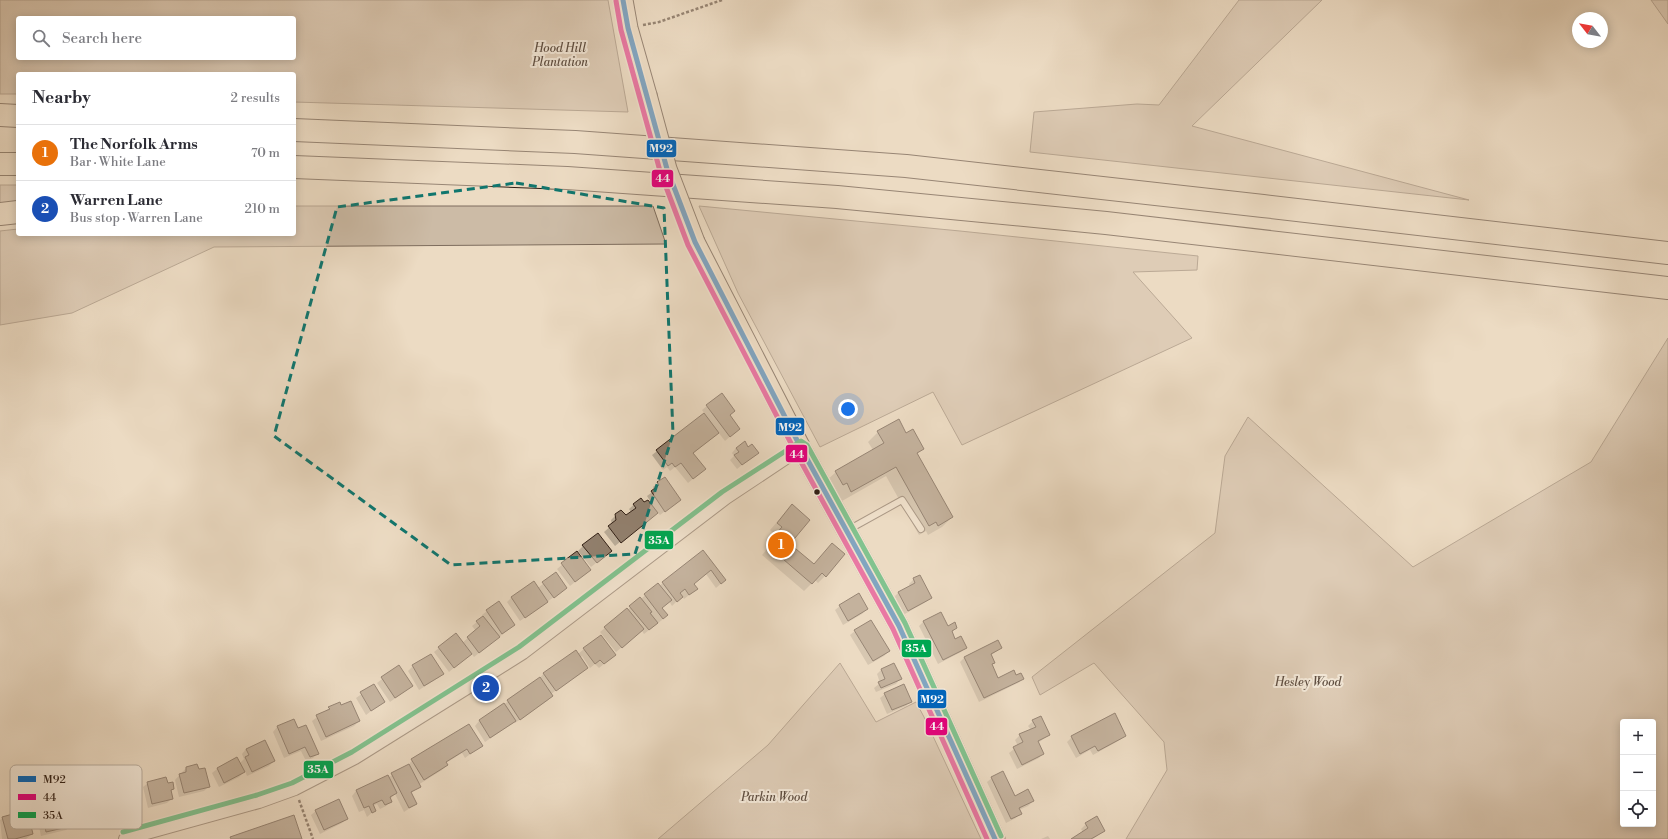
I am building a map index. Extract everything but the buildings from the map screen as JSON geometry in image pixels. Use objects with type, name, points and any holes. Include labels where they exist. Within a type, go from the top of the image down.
[{"type":"highway","points":[[0,115],[16,116]]},
{"type":"highway","points":[[0,130],[16,130]]},
{"type":"highway","points":[[296,130],[575,142],[906,166],[1668,254]]},
{"type":"highway","points":[[0,164],[16,164]]},
{"type":"highway","points":[[296,167],[575,178],[892,202],[1106,223],[1668,288]]},
{"type":"highway","points":[[296,179],[472,174]]},
{"type":"highway","points":[[0,214],[16,212]]},
{"type":"main road","points":[[623,0],[628,28],[667,169],[695,242],[801,448],[899,626],[995,839]]},
{"type":"street","points":[[125,839],[259,802],[295,789],[355,758],[523,653],[726,498],[801,448]]},
{"type":"lane","points":[[847,531],[902,500],[921,529]]},
{"type":"path","points":[[628,28],[659,22],[722,0]]},
{"type":"path","points":[[295,789],[313,839]]},
{"type":"highlighted area","points":[[516,183],[664,208],[673,434],[635,554],[451,565],[274,436],[337,207]]},
{"type":"green space","name":"Hood Hill Plantation","points":[[0,0],[608,0],[628,112],[296,102],[296,72],[16,72],[16,94],[0,94]]},
{"type":"green space","points":[[1239,0],[1322,0],[1192,126],[1469,200],[1030,152],[1034,112],[1137,104],[1159,105]]},
{"type":"green space","points":[[1651,0],[1668,0],[1668,24]]},
{"type":"green space","points":[[0,185],[16,185],[16,205],[0,208]]},
{"type":"green space","points":[[296,206],[653,206],[666,244],[214,247],[72,313],[0,325],[0,231],[16,229],[16,236],[296,236]]},
{"type":"green space","points":[[699,206],[1198,256],[1197,270],[1133,272],[1192,338],[962,445],[933,392],[820,447],[738,293]]},
{"type":"green space","name":"Hesley Wood","points":[[1668,338],[1668,839],[1126,839],[1167,770],[1164,742],[1094,663],[1040,695],[1032,677],[1215,533],[1225,456],[1248,417],[1413,567],[1591,462]]},
{"type":"green space","name":"Parkin Wood","points":[[840,663],[876,722],[916,702],[981,839],[658,839],[768,745]]},
{"type":"transit line","name":"M92","points":[[623,0],[628,28],[667,169],[695,242],[801,448],[899,626],[995,839]]},
{"type":"transit line","name":"44","points":[[616,1],[621,30],[660,171],[688,245],[795,451],[893,629],[987,839]]},
{"type":"transit line","name":"35A","points":[[142,827],[257,795],[292,783],[352,752],[519,647],[722,492],[801,441],[807,445],[905,623],[1001,836]]},
{"type":"transit line","name":"35A","points":[[123,832],[134,829]]},
{"type":"place","name":"The Norfolk Arms","points":[[781,545]]},
{"type":"place","name":"Warren Lane","points":[[486,688]]}]
